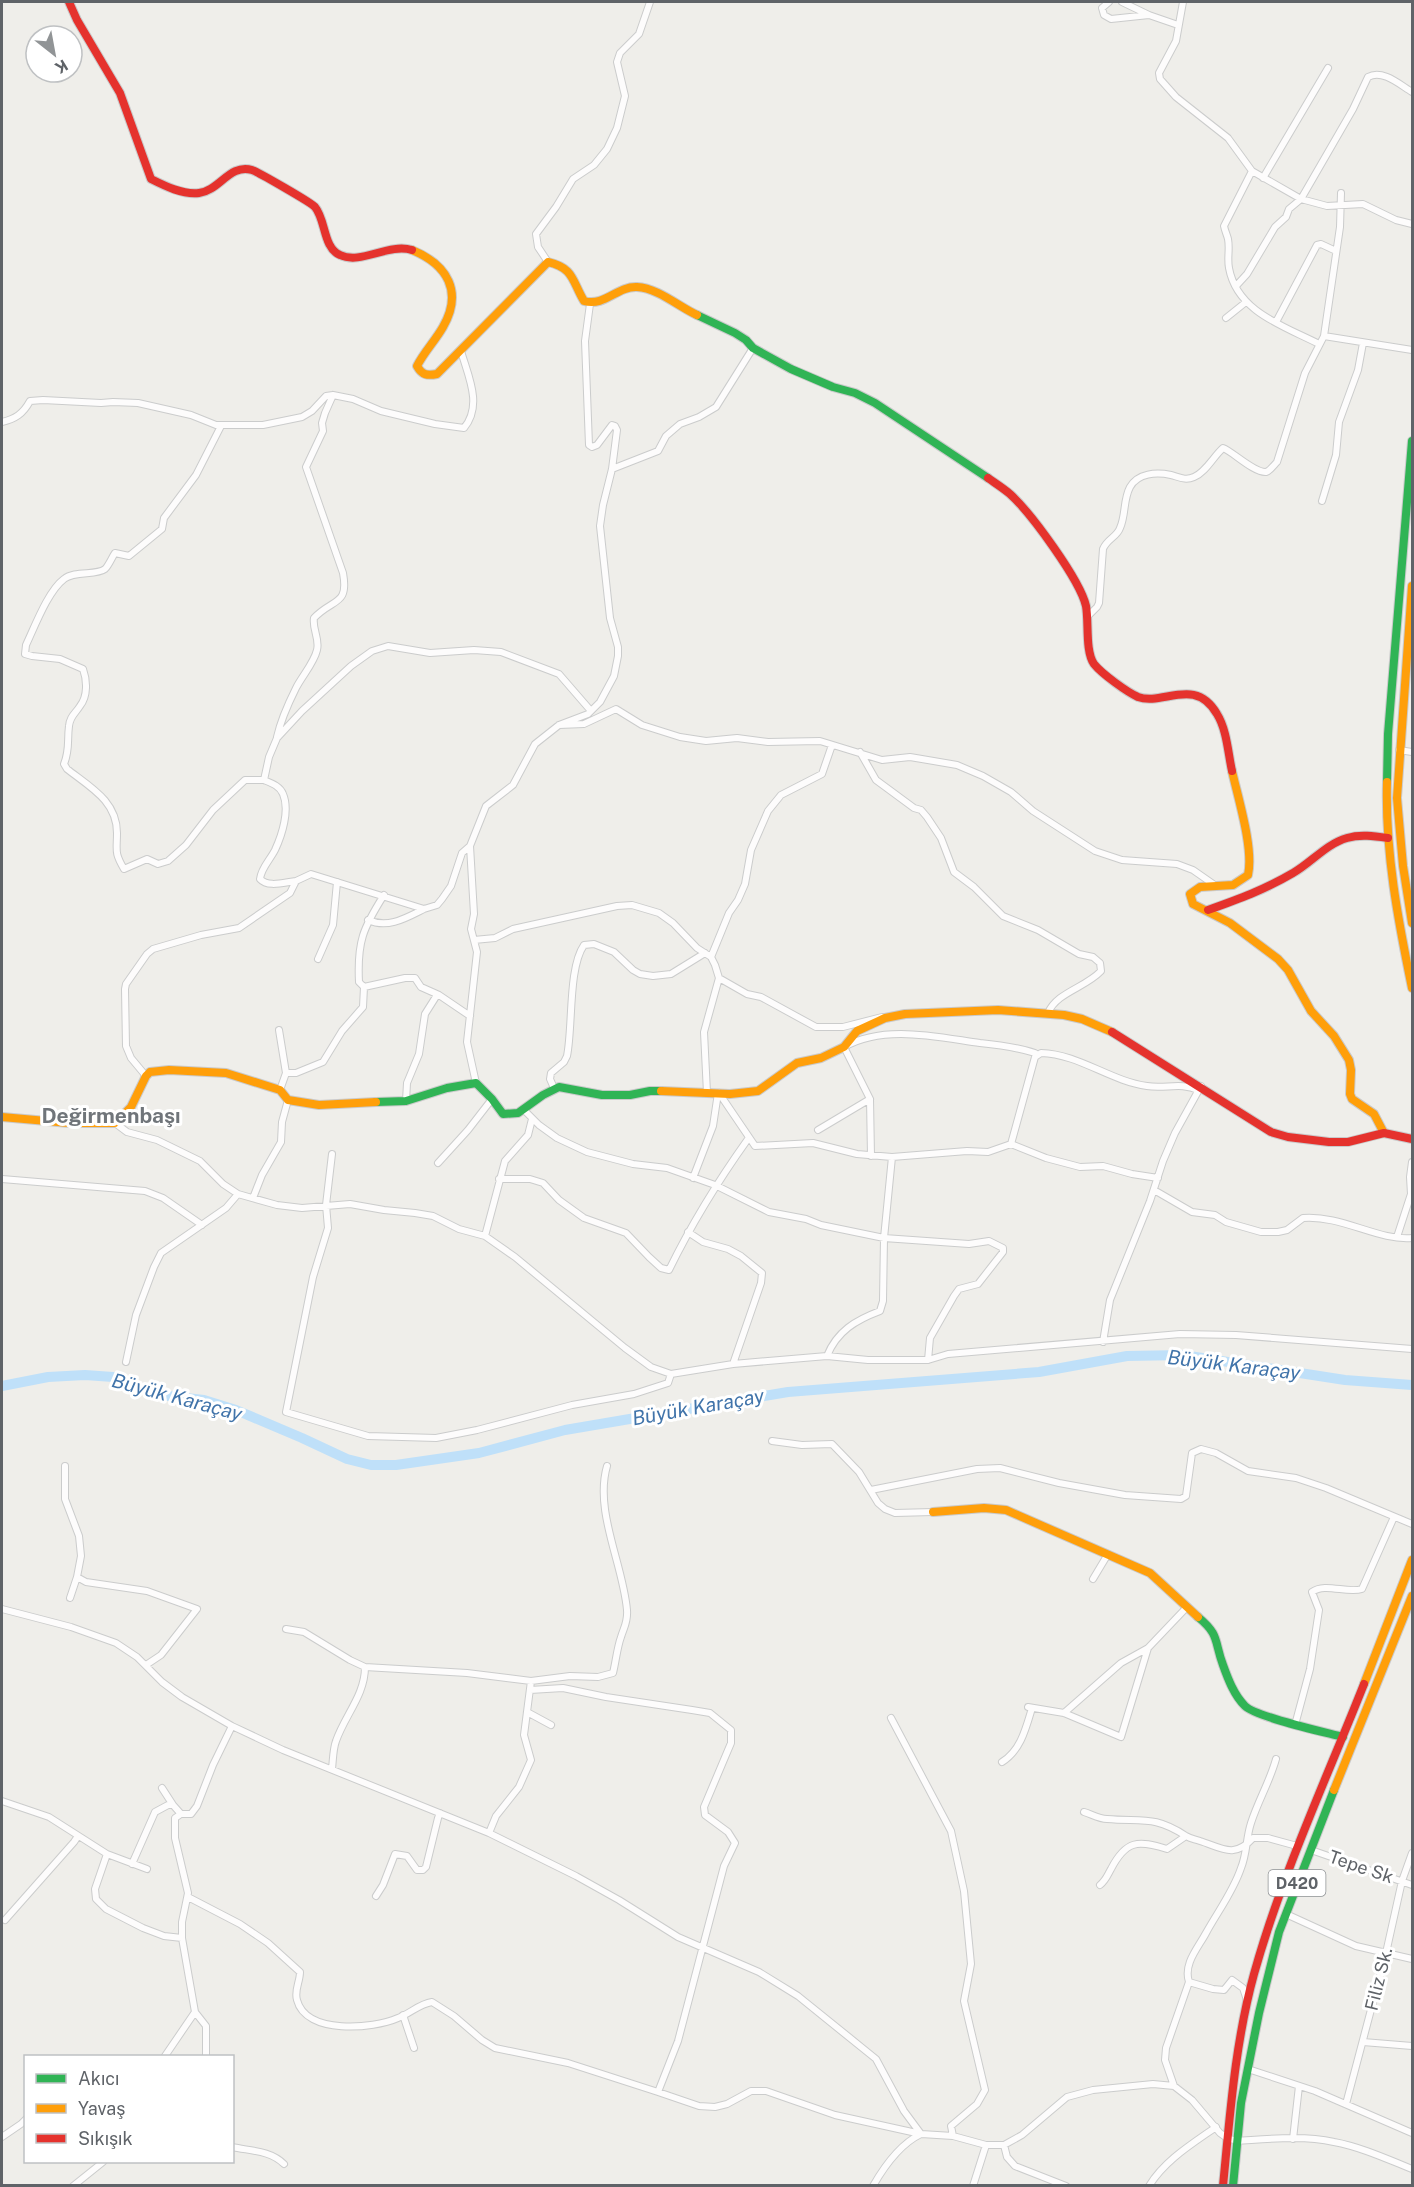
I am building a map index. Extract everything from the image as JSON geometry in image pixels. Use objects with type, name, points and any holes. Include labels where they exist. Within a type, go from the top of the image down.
[{"type":"main road","points":[[69,2],[77,20],[120,93],[151,179],[179,190],[202,193],[229,174],[240,169],[252,170],[315,207],[333,250],[339,256],[357,257],[397,247],[406,248],[418,252],[446,272],[453,293],[450,311],[442,331],[417,366],[421,373],[428,376],[437,374],[549,262],[561,264],[568,269],[577,284],[581,297],[590,304],[621,291],[638,287],[735,333],[753,348],[796,371],[875,403],[977,469],[1010,494],[1037,525],[1080,589],[1088,616],[1090,652],[1094,664],[1119,685],[1139,697],[1151,699],[1180,693],[1195,696],[1210,704],[1218,715],[1223,729],[1250,860],[1248,874],[1233,885],[1200,888],[1190,894],[1190,899],[1193,904],[1209,909],[1230,923],[1278,959],[1288,970],[1311,1011],[1334,1036],[1349,1059],[1352,1099],[1374,1114],[1384,1133]]},
{"type":"main road","points":[[1413,441],[1388,734],[1386,811],[1400,931],[1413,988]]},
{"type":"main road","points":[[1413,586],[1397,798],[1403,866],[1413,923]]},
{"type":"main road","points":[[1209,909],[1241,900],[1294,872],[1324,848],[1352,836],[1368,834],[1388,838]]},
{"type":"main road","points":[[2,1117],[69,1124],[115,1123],[131,1107],[150,1072],[169,1070],[226,1073],[280,1090],[288,1100],[318,1105],[406,1101],[447,1088],[476,1083],[503,1114],[518,1113],[554,1088],[559,1087],[602,1095],[630,1095],[650,1090],[730,1094],[758,1091],[797,1063],[821,1058],[844,1047],[857,1031],[885,1018],[905,1014],[998,1010],[1048,1013],[1082,1019],[1119,1035],[1271,1132],[1288,1137],[1329,1142],[1348,1142],[1384,1133],[1413,1139]]},
{"type":"main road","points":[[933,1512],[984,1508],[1006,1510],[1150,1573],[1208,1626],[1217,1638],[1222,1662],[1239,1698],[1247,1708],[1295,1725],[1343,1737]]},
{"type":"main road","points":[[1223,2186],[1235,2071],[1254,1975],[1297,1846],[1413,1560]]},
{"type":"main road","name":"D420","points":[[1233,2186],[1241,2103],[1259,2013],[1285,1913],[1408,1620],[1413,1596]]},
{"type":"street","points":[[549,262],[538,247],[536,234],[573,179],[594,165],[607,149],[617,128],[625,96],[617,62],[620,53],[639,34],[650,2]]},
{"type":"street","points":[[1108,2],[1102,8],[1104,15],[1111,19],[1149,15]]},
{"type":"street","points":[[1122,2],[1178,25]]},
{"type":"street","points":[[1183,2],[1176,41],[1159,73],[1161,81],[1193,111],[1228,138],[1252,171],[1301,199],[1327,206],[1363,204],[1396,220],[1413,224]]},
{"type":"street","points":[[1263,178],[1328,68]]},
{"type":"street","points":[[1236,286],[1247,274],[1275,227],[1301,199],[1353,109],[1368,77],[1376,74],[1383,75],[1413,92]]},
{"type":"street","points":[[1252,171],[1224,226],[1228,237],[1229,267],[1236,286],[1246,302],[1258,314],[1319,344]]},
{"type":"street","points":[[1088,616],[1099,603],[1103,549],[1106,542],[1121,527],[1125,499],[1140,476],[1153,474],[1187,479],[1194,477],[1205,469],[1222,448],[1229,450],[1240,461],[1263,472],[1269,471],[1276,462],[1300,387],[1324,336],[1342,206],[1341,193]]},
{"type":"street","points":[[1276,322],[1317,245],[1321,244],[1336,251]]},
{"type":"street","points":[[1226,318],[1246,302]]},
{"type":"street","points":[[476,1083],[467,1042],[477,952],[471,929],[474,914],[470,846],[486,806],[513,785],[534,744],[559,725],[584,717],[591,711],[608,689],[614,676],[618,656],[610,618],[600,526],[617,434],[615,426],[612,425],[597,445],[592,447],[587,441],[585,340],[590,304]]},
{"type":"street","points":[[1324,336],[1413,350]]},
{"type":"street","points":[[1322,501],[1336,455],[1339,422],[1358,370],[1363,343]]},
{"type":"street","points":[[612,469],[658,451],[666,436],[680,424],[716,407],[753,348]]},
{"type":"street","points":[[2,422],[25,410],[30,401],[43,400],[101,404],[138,403],[191,415],[207,423],[221,426],[263,425],[292,420],[312,411],[326,396],[333,395],[353,399],[381,411],[435,424],[464,428],[472,410],[473,385],[461,351]]},
{"type":"street","points":[[264,780],[268,757],[277,738],[286,708],[317,653],[318,643],[313,624],[314,618],[341,598],[346,589],[343,573],[306,467],[323,431],[322,423],[333,395]]},
{"type":"street","points":[[221,426],[196,475],[164,518],[162,529],[129,556],[116,553],[106,568],[101,571],[71,575],[63,580],[52,593],[26,645],[25,654],[60,658],[83,669],[87,680],[82,704],[72,715],[69,728],[69,752],[64,764],[106,801],[114,813],[117,833],[115,852],[124,869],[147,859],[158,864],[168,861],[186,845],[213,810],[245,780],[264,780],[278,787],[283,794],[285,815],[275,849],[261,873],[260,879],[263,883],[270,885],[297,881],[311,874],[424,909]]},
{"type":"street","points":[[277,738],[302,711],[351,666],[372,651],[388,646],[430,653],[474,650],[501,652],[559,674],[591,711]]},
{"type":"street","points":[[559,725],[584,724],[616,709],[642,725],[680,737],[706,741],[737,738],[768,742],[820,741],[882,760],[910,758],[968,768],[1011,792],[1033,811],[1095,851],[1122,860],[1178,864],[1193,870],[1216,886]]},
{"type":"street","points":[[554,1088],[550,1079],[551,1073],[564,1062],[567,1056],[574,979],[584,945],[594,944],[603,947],[621,957],[633,970],[652,976],[671,974],[708,955],[745,884],[751,850],[768,811],[782,795],[822,774],[832,745]]},
{"type":"street","points":[[1399,750],[1413,752]]},
{"type":"street","points":[[860,752],[876,780],[914,808],[921,810],[927,817],[941,838],[954,872],[974,887],[1003,916],[1038,930],[1079,954],[1093,957],[1100,963],[1101,971],[1095,977],[1052,1004],[1048,1013]]},
{"type":"street","points":[[368,920],[377,924],[387,924],[437,905],[451,886],[462,853],[470,846]]},
{"type":"street","points":[[146,1076],[131,1058],[126,1046],[125,989],[126,984],[147,954],[153,949],[201,935],[239,928],[290,893],[297,881]]},
{"type":"street","points":[[318,958],[333,925],[337,882]]},
{"type":"street","points":[[286,1073],[296,1072],[322,1062],[342,1031],[363,1007],[364,987],[359,982],[360,941],[368,920],[384,895]]},
{"type":"street","points":[[474,940],[495,938],[513,929],[617,906],[632,906],[659,913],[708,955],[719,978],[747,994],[761,997],[816,1027],[843,1027],[885,1018]]},
{"type":"street","points":[[364,987],[415,978],[421,987],[470,1016]]},
{"type":"street","points":[[707,1093],[704,1032],[719,978]]},
{"type":"street","points":[[406,1101],[407,1083],[419,1054],[425,1014],[436,995]]},
{"type":"street","points":[[279,1030],[286,1073],[280,1090]]},
{"type":"street","points":[[871,1156],[870,1100],[844,1047],[876,1036],[900,1034],[941,1036],[1010,1047],[1037,1055],[1045,1053],[1068,1058],[1147,1086],[1199,1088],[1168,1147],[1154,1190],[1110,1300],[1103,1342]]},
{"type":"street","points":[[1011,1144],[1037,1055]]},
{"type":"street","points":[[718,1092],[748,1139],[755,1146],[813,1143],[871,1156],[892,1157],[967,1150],[988,1152],[1011,1144],[1046,1158],[1080,1167],[1103,1166],[1158,1178]]},
{"type":"street","points":[[693,1178],[713,1126],[718,1092]]},
{"type":"street","points":[[438,1163],[492,1099]]},
{"type":"street","points":[[253,1198],[262,1175],[281,1142],[282,1122],[288,1100]]},
{"type":"street","points":[[818,1130],[870,1100]]},
{"type":"street","points":[[524,1110],[557,1138],[587,1152],[633,1164],[667,1168],[715,1185],[769,1212],[884,1238],[969,1244],[989,1241],[1003,1248],[1003,1252],[978,1284],[958,1289],[930,1338],[928,1360]]},
{"type":"street","points":[[485,1236],[505,1161],[528,1135],[532,1119]]},
{"type":"street","points":[[115,1123],[127,1132],[157,1140],[200,1161],[223,1184],[238,1194],[302,1208],[350,1204],[433,1216],[459,1229],[485,1236],[515,1257],[633,1354],[651,1367],[671,1374],[733,1364],[827,1356],[868,1360],[928,1360],[948,1354],[1169,1335],[1202,1334],[1413,1349]]},
{"type":"street","points":[[499,1179],[530,1179],[543,1183],[559,1200],[584,1218],[626,1233],[662,1268],[669,1270],[715,1185],[748,1139]]},
{"type":"street","points":[[332,1154],[326,1205],[328,1228],[313,1277],[286,1413],[368,1436],[436,1438],[477,1430],[572,1405],[634,1394],[668,1383],[671,1374]]},
{"type":"street","points":[[827,1356],[832,1342],[849,1326],[880,1311],[883,1301],[884,1238],[892,1157]]},
{"type":"street","points":[[1397,1237],[1409,1203],[1413,1162]]},
{"type":"street","points":[[2,1179],[145,1191],[163,1198],[202,1226]]},
{"type":"street","points":[[1154,1190],[1192,1212],[1215,1215],[1226,1222],[1261,1232],[1283,1232],[1292,1228],[1303,1218],[1316,1218],[1353,1224],[1397,1237],[1413,1238]]},
{"type":"street","points":[[126,1362],[136,1315],[161,1253],[226,1208],[238,1194]]},
{"type":"street","points":[[688,1232],[703,1242],[741,1256],[762,1273],[761,1283],[733,1364]]},
{"type":"street","points":[[772,1441],[802,1445],[832,1444],[859,1472],[878,1503],[885,1509],[895,1513],[933,1512]]},
{"type":"street","points":[[871,1490],[977,1469],[1000,1468],[1059,1483],[1125,1495],[1181,1499],[1185,1496],[1192,1453],[1201,1449],[1216,1453],[1254,1474],[1296,1478],[1413,1524]]},
{"type":"street","points":[[65,1466],[65,1499],[79,1536],[81,1556],[70,1598]]},
{"type":"street","points":[[286,1629],[304,1632],[350,1660],[365,1666],[466,1673],[531,1682],[570,1676],[598,1677],[613,1673],[628,1613],[624,1583],[604,1506],[603,1481],[607,1466]]},
{"type":"street","points":[[1295,1725],[1308,1677],[1319,1610],[1312,1592],[1319,1588],[1355,1591],[1362,1589],[1394,1517]]},
{"type":"street","points":[[1093,1579],[1108,1554]]},
{"type":"street","points":[[77,1577],[86,1582],[147,1591],[196,1609],[161,1655],[146,1665]]},
{"type":"street","points":[[1064,1713],[1121,1663],[1148,1648],[1187,1607]]},
{"type":"street","points":[[2,1609],[71,1627],[117,1643],[182,1697],[232,1726],[284,1750],[489,1833],[576,1876],[678,1937],[759,1972],[798,1996],[876,2059],[904,2111],[921,2134]]},
{"type":"street","points":[[1002,1762],[1011,1756],[1021,1741],[1030,1708],[1064,1713],[1121,1737],[1148,1648]]},
{"type":"street","points":[[332,1769],[336,1742],[360,1691],[365,1676],[365,1666]]},
{"type":"street","points":[[489,1833],[496,1816],[519,1787],[531,1760],[524,1735],[531,1682]]},
{"type":"street","points":[[530,1690],[563,1688],[710,1713],[731,1730],[731,1743],[704,1807],[705,1815],[729,1832],[735,1843],[724,1866],[678,2041],[658,2092]]},
{"type":"street","points":[[527,1712],[551,1725]]},
{"type":"street","points":[[891,1718],[951,1831],[964,1892],[971,1964],[964,2001],[986,2090],[977,2104],[951,2126],[953,2136]]},
{"type":"street","points":[[206,2055],[206,2026],[195,2012],[182,1938],[182,1922],[188,1897],[175,1838],[175,1818],[181,1814],[191,1814],[197,1806],[232,1726]]},
{"type":"street","points":[[1174,2086],[1165,2060],[1166,2048],[1189,1982],[1187,1975],[1192,1954],[1201,1944],[1228,1899],[1241,1869],[1250,1824],[1276,1759]]},
{"type":"street","points":[[162,1788],[181,1814]]},
{"type":"street","points":[[2,1803],[49,1817],[107,1854],[147,1869]]},
{"type":"street","points":[[132,1864],[156,1812],[173,1804]]},
{"type":"street","points":[[1084,1812],[1104,1819],[1159,1821],[1186,1836],[1216,1848],[1228,1850],[1245,1846],[1253,1838],[1268,1838],[1297,1846]]},
{"type":"street","points":[[376,1896],[395,1854],[407,1856],[417,1870],[423,1870],[426,1867],[441,1813]]},
{"type":"street","points":[[5,1920],[78,1836]]},
{"type":"street","points":[[1100,1885],[1106,1880],[1120,1855],[1128,1846],[1137,1842],[1167,1849],[1186,1836]]},
{"type":"street","name":"Tepe Sk","points":[[1310,1850],[1413,1885]]},
{"type":"street","name":"Filiz Sk.","points":[[1346,2104],[1386,1953],[1402,1881],[1413,1853]]},
{"type":"street","points":[[107,1854],[95,1889],[96,1899],[106,1909],[143,1928],[164,1936],[182,1938]]},
{"type":"street","points":[[188,1897],[240,1924],[268,1943],[300,1972],[296,1989],[297,2001],[303,2012],[329,2025],[348,2028],[377,2024],[403,2015],[422,2004],[432,2002],[495,2048],[568,2063],[699,2106],[715,2107],[727,2104],[751,2091],[766,2091],[835,2115],[921,2134],[953,2136],[986,2145],[1004,2145],[1022,2135],[1067,2097],[1093,2090],[1153,2084],[1174,2086],[1192,2100],[1227,2138],[1237,2141],[1293,2139],[1335,2142],[1413,2169]]},
{"type":"street","points":[[1285,1913],[1356,1946],[1413,1959]]},
{"type":"street","points":[[1189,1982],[1224,1990],[1232,1980],[1243,1988],[1248,2003]]},
{"type":"street","points":[[166,2055],[195,2012]]},
{"type":"street","points":[[403,2015],[414,2048]]},
{"type":"street","points":[[1363,2042],[1413,2046]]},
{"type":"street","points":[[1248,2069],[1346,2104],[1413,2133]]},
{"type":"street","points":[[1293,2139],[1299,2086]]},
{"type":"street","points":[[2,2137],[24,2121]]},
{"type":"street","points":[[1149,2186],[1166,2164],[1216,2127]]},
{"type":"street","points":[[873,2186],[882,2170],[908,2140],[921,2134]]},
{"type":"street","points":[[973,2186],[986,2145]]},
{"type":"street","points":[[1004,2145],[1007,2157],[1015,2166],[1066,2186]]},
{"type":"street","points":[[234,2147],[260,2152],[279,2159],[284,2164]]},
{"type":"street","points":[[73,2186],[102,2163]]},
{"type":"street","points":[[1042,2186],[1045,2178]]},
{"type":"waterway","name":"Büyük Karaçay","points":[[2,1386],[48,1377],[85,1375],[113,1377],[159,1395],[204,1400],[236,1410],[347,1459],[371,1465],[396,1465],[479,1453],[565,1430],[788,1392],[1039,1372],[1127,1356],[1183,1355],[1345,1380],[1412,1385]]},
{"type":"traffic: fast","points":[[697,315],[735,333],[753,348],[791,369],[875,403],[988,478]]},
{"type":"traffic: fast","points":[[1387,782],[1388,734],[1412,441]]},
{"type":"traffic: fast","points":[[376,1102],[406,1101],[447,1088],[476,1083],[503,1114],[518,1113],[543,1095],[559,1087],[602,1095],[630,1095],[661,1091]]},
{"type":"traffic: fast","points":[[1198,1617],[1213,1634],[1229,1681],[1245,1706],[1262,1715],[1343,1737]]},
{"type":"traffic: fast","points":[[1233,2186],[1241,2103],[1259,2013],[1279,1932],[1334,1790]]},
{"type":"traffic: slow","points":[[412,250],[435,263],[449,281],[451,291],[452,302],[449,314],[417,366],[428,375],[437,374],[548,262],[568,272],[584,301],[598,301],[623,290],[637,287],[660,294],[697,315]]},
{"type":"traffic: slow","points":[[1412,586],[1397,798],[1403,866],[1412,923]]},
{"type":"traffic: slow","points":[[1232,771],[1247,838],[1248,875],[1233,885],[1200,887],[1190,894],[1193,904],[1230,923],[1278,959],[1288,970],[1311,1011],[1334,1036],[1349,1060],[1352,1099],[1374,1114],[1384,1133]]},
{"type":"traffic: slow","points":[[1387,782],[1390,860],[1412,988]]},
{"type":"traffic: slow","points":[[661,1091],[730,1094],[758,1091],[797,1063],[821,1058],[844,1047],[857,1031],[885,1018],[905,1014],[998,1010],[1064,1015],[1082,1019],[1112,1032]]},
{"type":"traffic: slow","points":[[2,1117],[69,1123],[115,1123],[131,1107],[150,1072],[169,1070],[226,1073],[280,1090],[288,1100],[319,1105],[376,1102]]},
{"type":"traffic: slow","points":[[933,1512],[984,1508],[1006,1510],[1150,1573],[1198,1617]]},
{"type":"traffic: slow","points":[[1364,1684],[1412,1560]]},
{"type":"traffic: slow","points":[[1334,1790],[1412,1596]]},
{"type":"traffic: jam","points":[[69,2],[77,20],[120,93],[151,179],[180,191],[199,193],[213,188],[237,170],[252,170],[315,207],[330,246],[340,255],[357,257],[394,249],[412,250]]},
{"type":"traffic: jam","points":[[988,478],[1019,503],[1054,547],[1075,580],[1086,606],[1088,644],[1094,664],[1103,673],[1138,697],[1148,699],[1189,694],[1208,703],[1217,714],[1223,727],[1232,771]]},
{"type":"traffic: jam","points":[[1208,910],[1251,894],[1282,879],[1339,841],[1362,836],[1388,838]]},
{"type":"traffic: jam","points":[[1112,1032],[1271,1132],[1288,1137],[1329,1142],[1348,1142],[1384,1133],[1412,1139]]},
{"type":"traffic: jam","points":[[1223,2186],[1238,2053],[1254,1974],[1291,1864],[1364,1684]]},
{"type":"district","name":"Değirmenbaşı","points":[[111,1116]]}]
